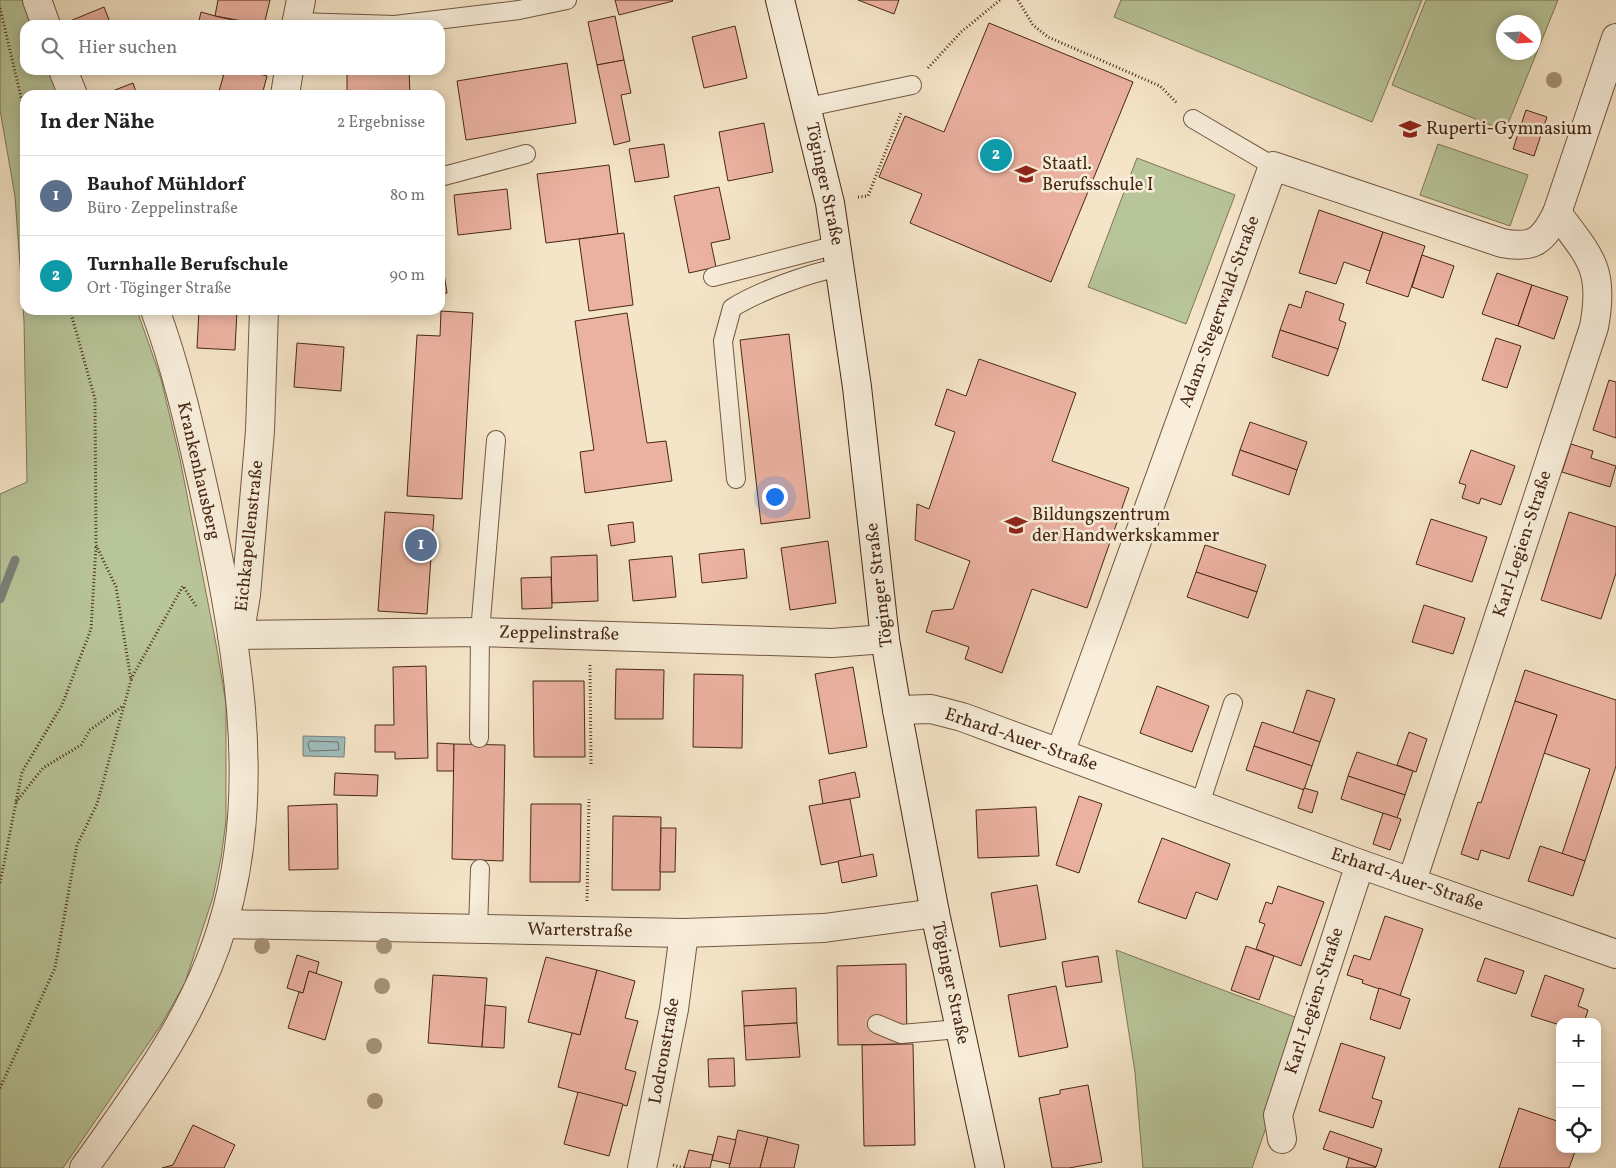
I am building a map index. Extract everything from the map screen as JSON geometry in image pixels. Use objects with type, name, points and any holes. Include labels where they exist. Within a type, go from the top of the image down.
[{"type":"street","points":[[37,0],[44,20]]},
{"type":"street","name":"Töginger Straße","points":[[780,0],[808,107],[830,203],[858,387],[886,639],[897,710],[935,913],[990,1168]]},
{"type":"street","points":[[1273,166],[1502,244],[1529,245],[1542,238],[1557,213],[1616,38]]},
{"type":"street","points":[[65,75],[71,90]]},
{"type":"street","points":[[286,90],[288,75]]},
{"type":"street","name":"Adam-Stegerwald-Straße","points":[[1060,753],[1273,166]]},
{"type":"street","name":"Karl-Legien-Straße","points":[[1412,881],[1594,327],[1598,307],[1597,280],[1593,262],[1557,213]]},
{"type":"street","name":"Krankenhausberg","points":[[156,315],[191,434],[232,635]]},
{"type":"street","name":"Eichkapellenstraße","points":[[84,1168],[144,1085],[196,996],[223,924],[235,868],[242,801],[242,720],[232,635],[242,619],[246,595],[260,431],[264,315]]},
{"type":"street","name":"Zeppelinstraße","points":[[232,635],[480,632],[832,643],[886,639]]},
{"type":"street","name":"Erhard-Auer-Straße","points":[[897,710],[932,709],[962,717],[1360,864],[1616,954]]},
{"type":"street","name":"Karl-Legien-Straße","points":[[1282,1139],[1278,1115],[1360,864]]},
{"type":"street","name":"Warterstraße","points":[[223,924],[684,933],[824,928],[935,913]]},
{"type":"street","name":"Lodronstraße","points":[[642,1168],[674,1010],[684,933]]},
{"type":"lane","points":[[436,20],[519,10],[567,0]]},
{"type":"lane","points":[[298,16],[341,20]]},
{"type":"lane","points":[[808,107],[912,85]]},
{"type":"lane","points":[[1193,120],[1273,166]]},
{"type":"lane","points":[[445,176],[526,154]]},
{"type":"lane","points":[[713,277],[839,256]]},
{"type":"lane","points":[[736,479],[723,340],[732,308],[746,299],[826,270],[839,256]]},
{"type":"lane","points":[[479,738],[480,632],[496,440]]},
{"type":"lane","points":[[1200,804],[1233,703]]},
{"type":"lane","points":[[478,929],[480,870]]},
{"type":"lane","points":[[877,1024],[901,1034],[960,1029]]},
{"type":"path","points":[[1018,0],[1032,26],[1048,36],[1160,86],[1193,120]]},
{"type":"path","points":[[0,8],[20,93]]},
{"type":"path","points":[[857,198],[868,196]]},
{"type":"path","points":[[0,883],[22,772],[62,705],[91,629],[96,545],[95,399],[71,315]]},
{"type":"path","points":[[96,545],[116,587],[131,680]]},
{"type":"path","points":[[0,1088],[56,968],[77,845],[97,804],[131,680],[183,586],[198,610]]},
{"type":"path","points":[[590,634],[591,764]]},
{"type":"path","points":[[15,804],[42,768],[81,745],[90,730],[124,706]]},
{"type":"path","points":[[587,931],[589,799]]},
{"type":"green space","points":[[0,0],[25,0],[31,20],[20,20],[20,75],[51,75],[56,90],[20,90],[20,265],[15,196],[0,110]]},
{"type":"green space","points":[[1121,0],[1422,0],[1372,122],[1114,17]]},
{"type":"green space","points":[[1426,0],[1558,0],[1541,42],[1541,15],[1496,15],[1496,60],[1534,60],[1505,131],[1392,85]]},
{"type":"green space","points":[[1438,144],[1528,175],[1510,226],[1420,195]]},
{"type":"green space","points":[[1137,158],[1235,195],[1186,324],[1088,287]]},
{"type":"green space","points":[[24,315],[139,315],[161,379],[180,459],[226,703],[226,821],[221,858],[213,897],[185,983],[161,1025],[63,1168],[0,1168],[0,494],[27,482]]},
{"type":"green space","points":[[1116,950],[1303,1020],[1252,1168],[1143,1168],[1135,1072]]},
{"type":"water","points":[[303,736],[345,737],[344,757],[303,756]]},
{"type":"building","points":[[218,0],[270,0],[265,20],[237,20],[215,16]]},
{"type":"building","points":[[615,0],[672,0],[673,1],[619,15]]},
{"type":"building","points":[[858,0],[899,0],[894,14]]},
{"type":"building","points":[[104,7],[109,20],[72,20]]},
{"type":"building","points":[[201,12],[233,20],[199,20]]},
{"type":"building","points":[[615,16],[624,60],[597,65],[588,22]]},
{"type":"building","points":[[989,23],[1133,82],[1051,282],[910,223],[922,194],[879,177],[905,116],[944,132]]},
{"type":"building","points":[[735,26],[747,78],[704,88],[692,37]]},
{"type":"building","points":[[624,60],[631,93],[621,95],[630,141],[614,145],[597,65]]},
{"type":"building","points":[[567,63],[576,123],[466,140],[457,81]]},
{"type":"building","points":[[224,75],[267,76],[263,90],[219,90]]},
{"type":"building","points":[[347,75],[409,75],[410,90],[347,90]]},
{"type":"building","points":[[133,83],[135,90],[115,90]]},
{"type":"building","points":[[1526,110],[1547,117],[1534,156],[1513,149]]},
{"type":"building","points":[[764,123],[773,172],[728,181],[719,132]]},
{"type":"building","points":[[664,144],[669,177],[635,182],[629,149]]},
{"type":"building","points":[[609,165],[618,234],[546,243],[537,174]]},
{"type":"building","points":[[719,187],[730,239],[711,243],[716,267],[689,273],[674,196]]},
{"type":"building","points":[[507,189],[511,229],[458,235],[454,195]]},
{"type":"building","points":[[1319,210],[1383,232],[1370,271],[1344,262],[1336,284],[1299,273]]},
{"type":"building","points":[[1383,232],[1425,246],[1408,297],[1366,283]]},
{"type":"building","points":[[624,233],[633,305],[589,311],[579,239]]},
{"type":"building","points":[[1422,255],[1454,266],[1443,298],[1412,287]]},
{"type":"building","points":[[1497,273],[1532,285],[1518,326],[1482,314]]},
{"type":"building","points":[[1532,285],[1568,297],[1554,339],[1518,326]]},
{"type":"building","points":[[1306,291],[1344,304],[1339,320],[1346,323],[1338,349],[1280,330],[1289,304],[1301,308]]},
{"type":"building","points":[[445,311],[473,313],[462,499],[407,496],[417,335],[440,336],[441,315],[445,315]]},
{"type":"building","points":[[627,313],[647,443],[666,441],[672,481],[585,493],[580,452],[594,450],[575,321]]},
{"type":"building","points":[[199,315],[237,315],[235,350],[197,348]]},
{"type":"building","points":[[1280,330],[1338,349],[1328,376],[1272,357]]},
{"type":"building","points":[[789,334],[810,518],[761,524],[740,340]]},
{"type":"building","points":[[1496,338],[1521,346],[1507,388],[1482,380]]},
{"type":"building","points":[[297,343],[344,347],[341,391],[294,387]]},
{"type":"building","name":"Bildungszentrum der Handwerkskammer","points":[[979,359],[1076,393],[1052,461],[1129,488],[1087,608],[1032,589],[1002,673],[965,659],[969,647],[926,632],[932,611],[953,609],[970,561],[915,540],[917,504],[929,509],[955,432],[935,425],[947,389],[966,396]]},
{"type":"building","points":[[1609,380],[1616,382],[1616,438],[1593,430]]},
{"type":"building","points":[[1250,422],[1307,442],[1297,470],[1240,450]]},
{"type":"building","points":[[1571,444],[1593,451],[1591,458],[1616,466],[1610,487],[1562,472]]},
{"type":"building","points":[[1240,450],[1297,470],[1289,495],[1232,475]]},
{"type":"building","points":[[1471,450],[1515,466],[1501,505],[1481,498],[1479,504],[1462,498],[1466,485],[1459,483]]},
{"type":"building","points":[[385,512],[434,515],[427,614],[378,611]]},
{"type":"building","points":[[1569,512],[1616,527],[1616,573],[1601,619],[1541,600]]},
{"type":"building","points":[[1431,519],[1487,537],[1472,582],[1416,564]]},
{"type":"building","points":[[633,522],[635,542],[611,546],[608,525]]},
{"type":"building","points":[[828,541],[836,603],[790,610],[781,548]]},
{"type":"building","points":[[1205,545],[1266,565],[1257,592],[1196,572]]},
{"type":"building","points":[[744,549],[747,578],[702,583],[699,554]]},
{"type":"building","points":[[597,555],[598,601],[552,603],[551,557]]},
{"type":"building","points":[[672,556],[676,597],[633,601],[629,560]]},
{"type":"building","points":[[1196,572],[1257,592],[1248,618],[1187,597]]},
{"type":"building","points":[[551,577],[552,608],[522,609],[521,578]]},
{"type":"building","points":[[1424,605],[1465,618],[1453,654],[1412,642]]},
{"type":"building","points":[[426,666],[428,758],[395,759],[395,752],[375,752],[375,725],[394,725],[393,667]]},
{"type":"building","points":[[853,667],[867,747],[829,754],[815,674]]},
{"type":"building","points":[[616,669],[664,670],[663,719],[615,719]]},
{"type":"building","points":[[1525,670],[1616,700],[1616,766],[1585,861],[1562,854],[1590,769],[1544,753],[1557,715],[1515,701]]},
{"type":"building","points":[[694,674],[743,675],[742,748],[693,747]]},
{"type":"building","points":[[533,681],[584,681],[585,757],[534,757]]},
{"type":"building","points":[[1157,686],[1209,706],[1192,752],[1140,733]]},
{"type":"building","points":[[1307,690],[1335,699],[1320,742],[1293,733]]},
{"type":"building","points":[[1515,701],[1557,715],[1509,859],[1481,850],[1478,860],[1461,854],[1478,802],[1481,803]]},
{"type":"building","points":[[1262,722],[1320,742],[1312,766],[1254,746]]},
{"type":"building","points":[[1409,732],[1427,739],[1416,772],[1397,765]]},
{"type":"building","points":[[437,743],[454,744],[454,771],[437,771]]},
{"type":"building","points":[[454,744],[505,745],[503,861],[452,859]]},
{"type":"building","points":[[1254,746],[1312,766],[1304,790],[1246,770]]},
{"type":"building","points":[[1357,752],[1413,771],[1405,795],[1348,776]]},
{"type":"building","points":[[855,772],[860,797],[823,804],[819,780]]},
{"type":"building","points":[[335,773],[378,775],[377,796],[334,795]]},
{"type":"building","points":[[1348,776],[1405,795],[1397,818],[1341,799]]},
{"type":"building","points":[[1304,788],[1318,792],[1312,813],[1298,808]]},
{"type":"building","points":[[1079,796],[1102,804],[1079,873],[1056,865]]},
{"type":"building","points":[[850,799],[861,857],[821,865],[809,806]]},
{"type":"building","points":[[337,804],[338,869],[289,870],[288,806]]},
{"type":"building","points":[[531,804],[581,804],[580,882],[530,882]]},
{"type":"building","points":[[1036,807],[1039,856],[978,858],[976,810]]},
{"type":"building","points":[[1383,813],[1401,819],[1390,850],[1373,844]]},
{"type":"building","points":[[613,816],[661,817],[660,890],[612,890]]},
{"type":"building","points":[[661,828],[676,828],[675,872],[660,872]]},
{"type":"building","points":[[1162,838],[1230,864],[1217,900],[1196,892],[1186,919],[1138,902]]},
{"type":"building","points":[[1540,846],[1585,861],[1573,896],[1528,881]]},
{"type":"building","points":[[873,854],[877,876],[842,883],[838,861]]},
{"type":"building","points":[[1037,885],[1046,939],[1000,947],[991,893]]},
{"type":"building","points":[[1278,886],[1324,902],[1301,966],[1256,949],[1265,924],[1259,922],[1266,902],[1272,904]]},
{"type":"building","points":[[1385,916],[1423,929],[1400,996],[1362,983],[1363,980],[1347,975],[1354,955],[1370,960]]},
{"type":"building","points":[[1246,946],[1274,956],[1259,1000],[1231,990]]},
{"type":"building","points":[[297,955],[319,962],[316,974],[309,971],[303,993],[287,988]]},
{"type":"building","points":[[1098,956],[1102,982],[1066,987],[1062,962]]},
{"type":"building","points":[[546,957],[597,970],[580,1035],[528,1022]]},
{"type":"building","points":[[1485,958],[1524,971],[1516,994],[1477,981]]},
{"type":"building","points":[[906,964],[907,1044],[838,1045],[837,966]]},
{"type":"building","points":[[597,970],[635,981],[625,1018],[638,1021],[625,1069],[636,1072],[627,1106],[558,1087],[572,1033],[580,1035]]},
{"type":"building","points":[[309,971],[342,982],[325,1040],[288,1028],[299,992],[303,993]]},
{"type":"building","points":[[433,975],[487,978],[482,1047],[428,1043]]},
{"type":"building","points":[[1545,975],[1584,989],[1578,1006],[1588,1010],[1585,1018],[1556,1018],[1556,1024],[1531,1016]]},
{"type":"building","points":[[1056,986],[1068,1047],[1019,1057],[1008,995]]},
{"type":"building","points":[[796,988],[797,1023],[744,1026],[742,991]]},
{"type":"building","points":[[1379,988],[1410,999],[1400,1029],[1370,1019]]},
{"type":"building","points":[[485,1005],[506,1007],[504,1048],[482,1047]]},
{"type":"building","points":[[797,1023],[800,1057],[746,1060],[744,1026]]},
{"type":"building","points":[[1341,1043],[1385,1057],[1372,1098],[1382,1101],[1373,1128],[1319,1111]]},
{"type":"building","points":[[913,1044],[915,1145],[864,1146],[862,1045]]},
{"type":"building","points":[[734,1058],[735,1086],[709,1087],[708,1059]]},
{"type":"building","points":[[1088,1085],[1102,1162],[1069,1168],[1052,1168],[1039,1098],[1060,1094],[1060,1090]]},
{"type":"building","points":[[578,1092],[623,1104],[609,1156],[564,1144]]},
{"type":"building","points":[[1519,1108],[1556,1121],[1556,1153],[1575,1153],[1569,1168],[1499,1168]]},
{"type":"building","points":[[193,1125],[235,1145],[224,1168],[162,1168],[173,1165]]},
{"type":"building","points":[[738,1130],[768,1137],[760,1168],[729,1168]]},
{"type":"building","points":[[1330,1131],[1382,1149],[1376,1167],[1323,1149]]},
{"type":"building","points":[[718,1136],[736,1140],[730,1164],[712,1160]]},
{"type":"building","points":[[768,1137],[799,1145],[794,1168],[760,1168]]},
{"type":"building","points":[[689,1150],[713,1155],[710,1168],[684,1168]]},
{"type":"building","points":[[1349,1158],[1376,1167],[1346,1168]]},
{"type":"waterway","points":[[0,599],[15,560]]},
{"type":"place","name":"Ruperti-Gymnasium","points":[[1410,129]]},
{"type":"place","name":"Turnhalle Berufschule","points":[[996,155]]},
{"type":"place","name":"Staatl. Berufsschule I","points":[[1026,174]]},
{"type":"place","name":"Bildungszentrum der Handwerkskammer","points":[[1016,525]]},
{"type":"place","name":"Bauhof Mühldorf","points":[[421,545]]}]
